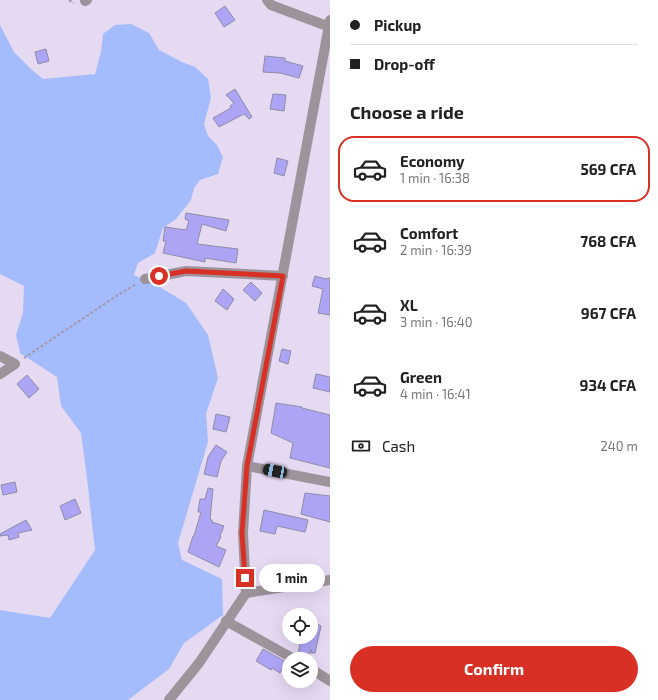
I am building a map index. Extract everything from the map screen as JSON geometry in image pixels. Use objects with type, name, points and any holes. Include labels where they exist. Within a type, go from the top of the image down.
[{"type":"street","points":[[169,700],[198,663],[246,593],[242,533],[247,466],[330,25],[271,5],[266,0]]},
{"type":"street","points":[[145,279],[186,271],[283,276]]},
{"type":"street","points":[[0,356],[15,364],[0,374]]},
{"type":"street","points":[[247,466],[330,482]]},
{"type":"street","points":[[246,593],[330,580]]},
{"type":"street","points":[[226,621],[282,652]]},
{"type":"street","points":[[318,673],[330,681]]},
{"type":"path","points":[[15,364],[115,297],[145,279]]},
{"type":"water","points":[[131,24],[149,33],[159,50],[195,67],[208,79],[211,98],[204,124],[208,136],[217,145],[223,157],[218,174],[200,180],[194,188],[191,200],[176,219],[163,228],[155,253],[138,263],[134,275],[158,286],[186,303],[208,335],[218,378],[206,414],[208,442],[178,543],[182,560],[222,579],[223,615],[184,643],[169,669],[128,700],[0,700],[0,610],[50,618],[95,550],[81,433],[61,406],[57,377],[20,353],[16,335],[23,313],[24,286],[0,274],[0,25],[14,52],[43,79],[95,74],[101,52],[103,34],[115,25]]},
{"type":"building","points":[[225,6],[235,20],[224,27],[215,13]]},
{"type":"building","points":[[46,49],[49,61],[38,64],[35,52]]},
{"type":"building","points":[[265,56],[285,58],[285,61],[303,66],[299,78],[280,73],[263,72]]},
{"type":"building","points":[[235,89],[252,117],[249,119],[244,114],[219,127],[213,118],[231,108],[230,106],[234,103],[226,95]]},
{"type":"building","points":[[273,94],[286,95],[284,111],[270,109]]},
{"type":"building","points":[[277,158],[288,161],[284,176],[274,173]]},
{"type":"building","points":[[186,213],[229,220],[226,231],[202,224],[197,244],[238,249],[236,263],[205,258],[205,262],[163,253],[166,241],[163,241],[165,227],[186,230],[189,221],[185,219]]},
{"type":"building","points":[[315,276],[326,279],[330,278],[330,315],[318,313],[323,289],[312,286]]},
{"type":"building","points":[[251,282],[262,293],[255,301],[243,290]]},
{"type":"building","points":[[223,289],[234,299],[227,310],[215,301]]},
{"type":"building","points":[[282,349],[291,351],[288,364],[279,361]]},
{"type":"building","points":[[316,374],[330,377],[330,392],[313,388]]},
{"type":"building","points":[[27,375],[39,389],[29,398],[17,384]]},
{"type":"building","points":[[276,403],[302,407],[330,415],[330,468],[290,458],[293,443],[271,433]]},
{"type":"building","points":[[216,414],[230,417],[226,432],[213,429]]},
{"type":"building","points":[[216,445],[227,452],[221,461],[217,477],[204,474],[208,457]]},
{"type":"building","points":[[15,482],[17,492],[3,495],[1,485]]},
{"type":"building","points":[[208,488],[213,489],[210,519],[212,522],[224,526],[220,536],[221,537],[216,546],[226,550],[219,567],[188,552],[201,512],[198,512],[200,499],[205,499]]},
{"type":"building","points":[[305,493],[330,496],[330,522],[301,514]]},
{"type":"building","points":[[75,499],[81,513],[65,520],[60,506]]},
{"type":"building","points":[[264,510],[308,520],[305,532],[277,526],[275,534],[260,531]]},
{"type":"building","points":[[26,520],[32,530],[18,533],[19,537],[9,540],[8,535],[0,536],[0,534]]},
{"type":"building","points":[[318,624],[321,626],[318,640]]},
{"type":"building","points":[[300,644],[317,644],[315,652],[311,652],[311,649],[310,652],[298,652]]},
{"type":"building","points":[[263,649],[282,660],[282,669],[280,673],[272,668],[271,670],[256,661]]},
{"type":"route","points":[[159,276],[186,271],[283,276],[247,466],[242,533],[245,578]]}]
